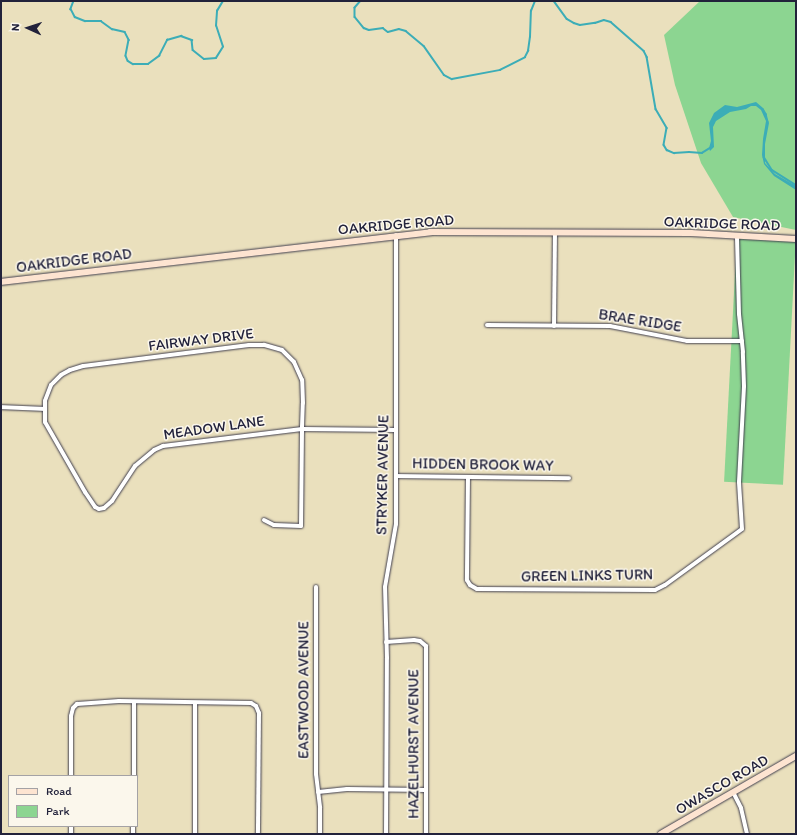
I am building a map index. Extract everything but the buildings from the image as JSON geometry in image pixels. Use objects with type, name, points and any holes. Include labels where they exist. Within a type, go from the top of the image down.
[{"type":"street","name":"OAKRIDGE ROAD","points":[[1,282],[396,235],[451,231],[691,233],[796,239]]},
{"type":"street","points":[[554,326],[555,233]]},
{"type":"street","name":"STRYKER AVENUE","points":[[386,834],[385,587],[395,535],[396,235]]},
{"type":"street","name":"GREEN LINKS TURN","points":[[468,477],[467,580],[470,585],[477,589],[655,590],[660,588],[742,529],[740,482],[744,386],[739,314],[737,235]]},
{"type":"street","name":"BRAE RIDGE","points":[[487,325],[610,326],[687,340],[742,341]]},
{"type":"street","name":"FAIRWAY DRIVE","points":[[78,481],[48,430],[44,409],[45,401],[51,385],[61,375],[70,370],[84,366],[264,345],[282,350],[291,358],[297,367],[302,380],[303,392],[301,526],[274,525],[264,520]]},
{"type":"street","points":[[1,407],[44,409]]},
{"type":"street","name":"MEADOW LANE","points":[[78,481],[95,507],[104,508],[112,501],[135,466],[154,450],[163,446],[302,429],[395,430]]},
{"type":"street","name":"HIDDEN BROOK WAY","points":[[396,476],[569,478]]},
{"type":"street","name":"EASTWOOD AVENUE","points":[[316,587],[316,774],[320,834]]},
{"type":"street","name":"HAZELHURST AVENUE","points":[[386,642],[420,641],[426,646],[426,834]]},
{"type":"street","points":[[72,775],[73,710],[75,705],[82,702],[251,704],[258,710],[259,722],[258,834]]},
{"type":"street","points":[[134,702],[134,775]]},
{"type":"street","points":[[195,704],[196,834]]},
{"type":"street","name":"OWASCO ROAD","points":[[661,834],[796,756]]},
{"type":"street","points":[[318,792],[337,789],[426,790]]},
{"type":"street","points":[[733,792],[741,808],[747,834]]},
{"type":"green space","points":[[700,1],[796,1],[796,230],[733,217],[701,163],[675,85],[664,35]]},
{"type":"green space","points":[[737,235],[796,238],[783,485],[724,482]]},
{"type":"water","points":[[756,102],[763,108],[769,123],[765,144],[765,163],[775,174],[796,186],[796,190],[774,176],[764,164],[762,155],[766,121],[761,110],[756,106],[730,112],[716,121],[713,127],[714,147],[710,151],[709,148],[711,141],[709,123],[714,113],[725,105],[737,107]]},
{"type":"waterway","points":[[74,1],[71,9],[75,17],[85,21],[101,21],[112,29],[125,32],[129,40],[126,56],[128,61],[133,64],[148,64],[159,56],[167,40],[181,36],[192,40],[193,50],[204,59],[216,58],[223,47],[216,26],[217,11],[223,1]]},
{"type":"waterway","points":[[361,1],[355,8],[355,17],[364,28],[369,30],[383,28],[388,32],[399,29],[406,31],[424,46],[444,75],[452,79],[500,70],[525,57],[528,51],[530,37],[531,11],[535,1]]},
{"type":"waterway","points":[[554,1],[567,19],[574,23],[580,25],[604,20],[611,22],[644,51],[647,57],[656,109],[667,128],[664,145],[667,150],[674,153],[702,153],[710,148]]},
{"type":"waterway","points":[[763,109],[768,122]]},
{"type":"waterway","points":[[764,157],[772,170],[796,185]]}]
